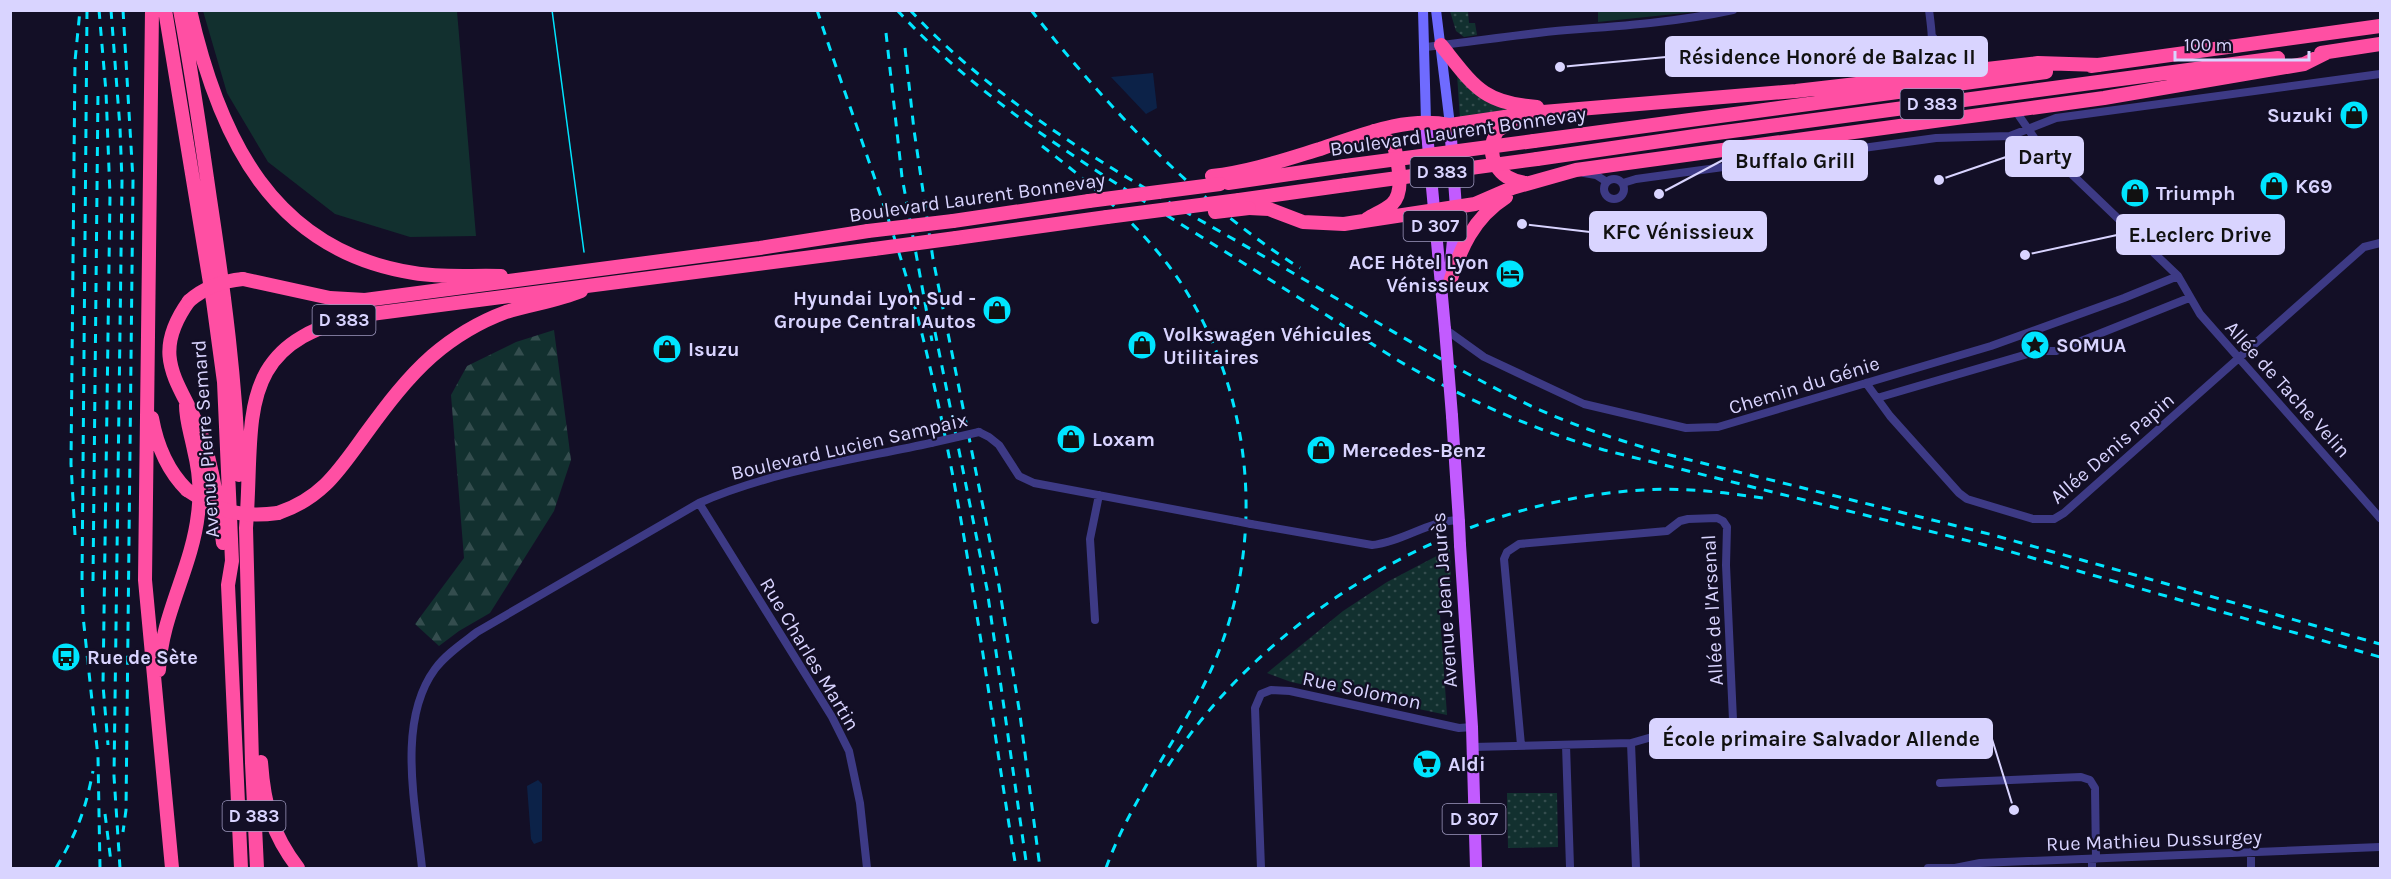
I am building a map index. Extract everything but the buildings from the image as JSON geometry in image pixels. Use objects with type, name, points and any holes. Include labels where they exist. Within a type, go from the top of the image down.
[{"type":"highway","points":[[152,10],[145,580],[172,868]]},
{"type":"highway","name":"Avenue Pierre Semard","points":[[165,10],[213,301],[224,382],[232,561],[228,585],[241,868]]},
{"type":"highway","points":[[180,10],[229,331],[237,408],[240,492],[246,528]]},
{"type":"highway","points":[[190,10],[206,73],[231,136],[260,184],[278,204],[307,229],[338,249],[362,260],[393,269],[445,276],[542,277]]},
{"type":"highway","name":"Boulevard Laurent Bonnevay","points":[[542,277],[953,221],[1084,198],[1534,141],[2380,26]]},
{"type":"highway","name":"Boulevard Laurent Bonnevay","points":[[588,288],[1185,207],[1244,204],[1346,185],[2380,44]]},
{"type":"highway","points":[[1441,45],[1467,79],[1487,96],[1521,106],[1572,110]]},
{"type":"highway","points":[[1244,204],[1269,209],[1303,222],[1337,225],[1363,222],[1482,202],[1556,174],[2104,98],[2304,64],[2328,51]]},
{"type":"highway","points":[[1216,180],[1401,124],[1426,122],[1450,125],[1531,113],[1832,86],[2038,63],[2100,65]]},
{"type":"highway","points":[[1528,183],[1507,178],[1497,170],[1492,148],[1494,136],[1501,126],[1531,113]]},
{"type":"highway","points":[[1363,222],[1392,204],[1398,190],[1398,162],[1394,145],[1374,131]]},
{"type":"highway","points":[[1449,285],[1459,252],[1476,225],[1496,203],[1528,183]]},
{"type":"highway","name":"D 383","points":[[228,585],[213,476],[204,441],[174,381],[170,354],[173,328],[178,316],[189,301],[211,286],[243,279],[330,298],[365,300],[542,277]]},
{"type":"highway","name":"D 383","points":[[246,528],[249,492],[249,432],[253,408],[261,383],[271,364],[282,351],[299,338],[321,327],[359,316],[560,288],[588,288]]},
{"type":"highway","points":[[148,381],[152,421],[160,450],[178,480],[213,506],[228,512],[245,515],[278,513],[304,502],[333,478],[398,392],[431,357],[453,340],[475,326],[506,313],[561,299],[588,288]]},
{"type":"highway","points":[[158,711],[159,659],[164,635],[192,550],[199,513],[197,461],[186,420],[186,405]]},
{"type":"highway","name":"Avenue Pierre Semard","points":[[246,528],[257,868]]},
{"type":"highway","points":[[253,750],[261,762],[266,808],[273,830],[298,868]]},
{"type":"main road","points":[[1423,10],[1426,122]]},
{"type":"main road","points":[[1436,10],[1450,125]]},
{"type":"main road","name":"D 307","points":[[1426,122],[1445,330]]},
{"type":"main road","name":"D 307","points":[[1445,330],[1456,208],[1450,125]]},
{"type":"main road","name":"Avenue Jean Jaurès","points":[[1445,330],[1472,727],[1476,868]]},
{"type":"street","points":[[1425,47],[1570,30],[1643,25],[1732,10]]},
{"type":"street","points":[[1832,86],[1898,74],[1920,67],[1929,56],[1933,37],[1929,10]]},
{"type":"street","points":[[1933,37],[1946,54],[1967,64],[2038,63]]},
{"type":"street","points":[[1606,182],[1615,178],[1623,183],[1636,179],[1936,138],[2010,136],[2056,118],[2380,74]]},
{"type":"street","name":"Allée de Tache Velin","points":[[2015,110],[2026,129],[2178,276],[2200,314],[2380,518]]},
{"type":"street","points":[[1556,174],[1589,173],[1606,182]]},
{"type":"street","points":[[1606,182],[1605,192],[1613,199],[1622,195],[1623,183]]},
{"type":"street","points":[[2239,358],[2364,248],[2380,243]]},
{"type":"street","name":"Chemin du Génie","points":[[1445,330],[1484,357],[1584,404],[1686,428],[1718,427],[1991,346],[2178,276]]},
{"type":"street","points":[[1877,398],[2038,351],[2056,351],[2189,298]]},
{"type":"street","name":"Allée Denis Papin","points":[[1866,383],[1890,416],[1959,493],[1975,503],[2044,520],[2055,519],[2064,513],[2239,358]]},
{"type":"street","name":"Boulevard Lucien Sampaix","points":[[422,868],[412,737],[420,699],[435,669],[477,632],[699,503],[732,488],[979,432],[999,445],[1019,476],[1034,483],[1251,524],[1372,545],[1384,544],[1441,523],[1459,521]]},
{"type":"street","points":[[1095,620],[1090,538],[1099,495]]},
{"type":"street","name":"Rue Charles Martin","points":[[699,503],[832,717],[849,751],[860,803],[867,868]]},
{"type":"street","name":"Allée de l'Arsenal","points":[[1472,747],[1521,746],[1566,745],[1631,743],[1652,737],[1722,730],[1733,720],[1726,565],[1727,527],[1723,521],[1717,518],[1688,519],[1680,521],[1667,531],[1519,544],[1507,552],[1503,559],[1521,746]]},
{"type":"street","name":"Rue Solomon","points":[[1261,868],[1255,708],[1258,698],[1266,691],[1290,691],[1459,728],[1472,727]]},
{"type":"street","points":[[1631,743],[1636,868]]},
{"type":"street","points":[[1566,745],[1570,867]]},
{"type":"street","points":[[1940,783],[2081,777],[2090,780],[2095,788],[2092,868]]},
{"type":"street","name":"Rue Mathieu Dussurgey","points":[[1928,868],[1955,868],[1980,863],[2380,847]]},
{"type":"street","points":[[2251,852],[2251,868]]},
{"type":"green space","points":[[1598,10],[1704,10],[1704,11],[1598,22]]},
{"type":"green space","points":[[203,11],[457,11],[476,236],[410,237],[335,214],[268,162],[227,93]]},
{"type":"green space","points":[[1450,11],[1468,11],[1469,23],[1475,23],[1477,35],[1464,37],[1456,31]]},
{"type":"green space","points":[[1457,74],[1512,110],[1477,120],[1461,134]]},
{"type":"green space","points":[[554,330],[571,460],[554,511],[490,613],[439,646],[415,624],[464,558],[451,395],[467,366],[516,342]]},
{"type":"green space","points":[[1450,549],[1451,583],[1440,615],[1447,715],[1291,682],[1267,673],[1343,611],[1387,582]]},
{"type":"green space","points":[[1507,793],[1557,793],[1558,847],[1508,848]]},
{"type":"water","points":[[1153,73],[1157,108],[1146,114],[1111,77]]},
{"type":"water","points":[[538,780],[542,784],[542,841],[534,844],[531,839],[527,786]]},
{"type":"tram line","points":[[552,10],[584,252]]},
{"type":"railway","points":[[75,535],[71,464],[75,61],[80,10]]},
{"type":"railway","points":[[87,10],[82,581],[83,616],[98,757],[100,868]]},
{"type":"railway","points":[[99,10],[106,92],[110,195],[103,685],[108,745]]},
{"type":"railway","points":[[111,10],[122,181],[114,776],[120,868]]},
{"type":"railway","points":[[123,10],[133,180],[126,810],[123,832]]},
{"type":"railway","points":[[817,10],[887,214],[923,338],[964,535],[1016,868]]},
{"type":"railway","points":[[897,10],[963,73],[1034,129],[1148,204],[1399,361],[1449,388],[1524,423],[1604,450],[2001,549],[2380,657]]},
{"type":"railway","points":[[910,10],[949,49],[992,85],[1085,151],[1182,210],[1436,356],[1533,407],[1601,434],[1670,455],[1993,535],[2380,644]]},
{"type":"railway","points":[[1031,10],[1090,81],[1155,151],[1226,214],[1262,243],[1300,268]]},
{"type":"railway","points":[[886,33],[902,177],[932,341]]},
{"type":"railway","points":[[905,48],[914,130],[933,259],[999,586],[1020,715],[1040,868]]},
{"type":"railway","points":[[93,581],[98,91]]},
{"type":"railway","points":[[1042,146],[1118,210],[1153,247],[1183,286],[1206,329],[1224,373],[1237,420],[1244,467],[1246,515],[1242,563],[1232,610],[1217,656],[1191,710],[1145,787],[1117,840],[1106,868]]},
{"type":"railway","points":[[935,332],[987,589],[1027,868]]},
{"type":"railway","points":[[1168,766],[1210,710],[1259,659],[1314,613],[1374,574],[1438,541],[1505,516],[1574,498],[1643,490],[1675,489],[1770,499]]},
{"type":"railway","points":[[56,868],[79,821],[93,771]]},
{"type":"railway","points":[[105,814],[111,862]]},
{"type":"place","name":"Résidence Honoré de Balzac II","points":[[1560,67]]},
{"type":"place","name":"Suzuki","points":[[2354,115]]},
{"type":"place","name":"Darty","points":[[1939,180]]},
{"type":"place","name":"K69","points":[[2274,186]]},
{"type":"place","name":"Triumph","points":[[2135,193]]},
{"type":"place","name":"Buffalo Grill","points":[[1659,194]]},
{"type":"place","name":"KFC Vénissieux","points":[[1522,224]]},
{"type":"place","name":"E.Leclerc Drive","points":[[2025,255]]},
{"type":"place","name":"ACE Hôtel Lyon Vénissieux","points":[[1510,274]]},
{"type":"place","name":"Hyundai Lyon Sud - Groupe Central Autos","points":[[997,310]]},
{"type":"place","name":"Volkswagen Véhicules Utilitaires","points":[[1142,345]]},
{"type":"place","name":"SOMUA","points":[[2035,345]]},
{"type":"place","name":"Isuzu","points":[[667,349]]},
{"type":"place","name":"Loxam","points":[[1071,439]]},
{"type":"place","name":"Mercedes-Benz","points":[[1321,450]]},
{"type":"place","name":"Rue de Sète","points":[[66,657]]},
{"type":"place","name":"Aldi","points":[[1427,764]]},
{"type":"place","name":"École primaire Salvador Allende","points":[[2014,810]]}]
